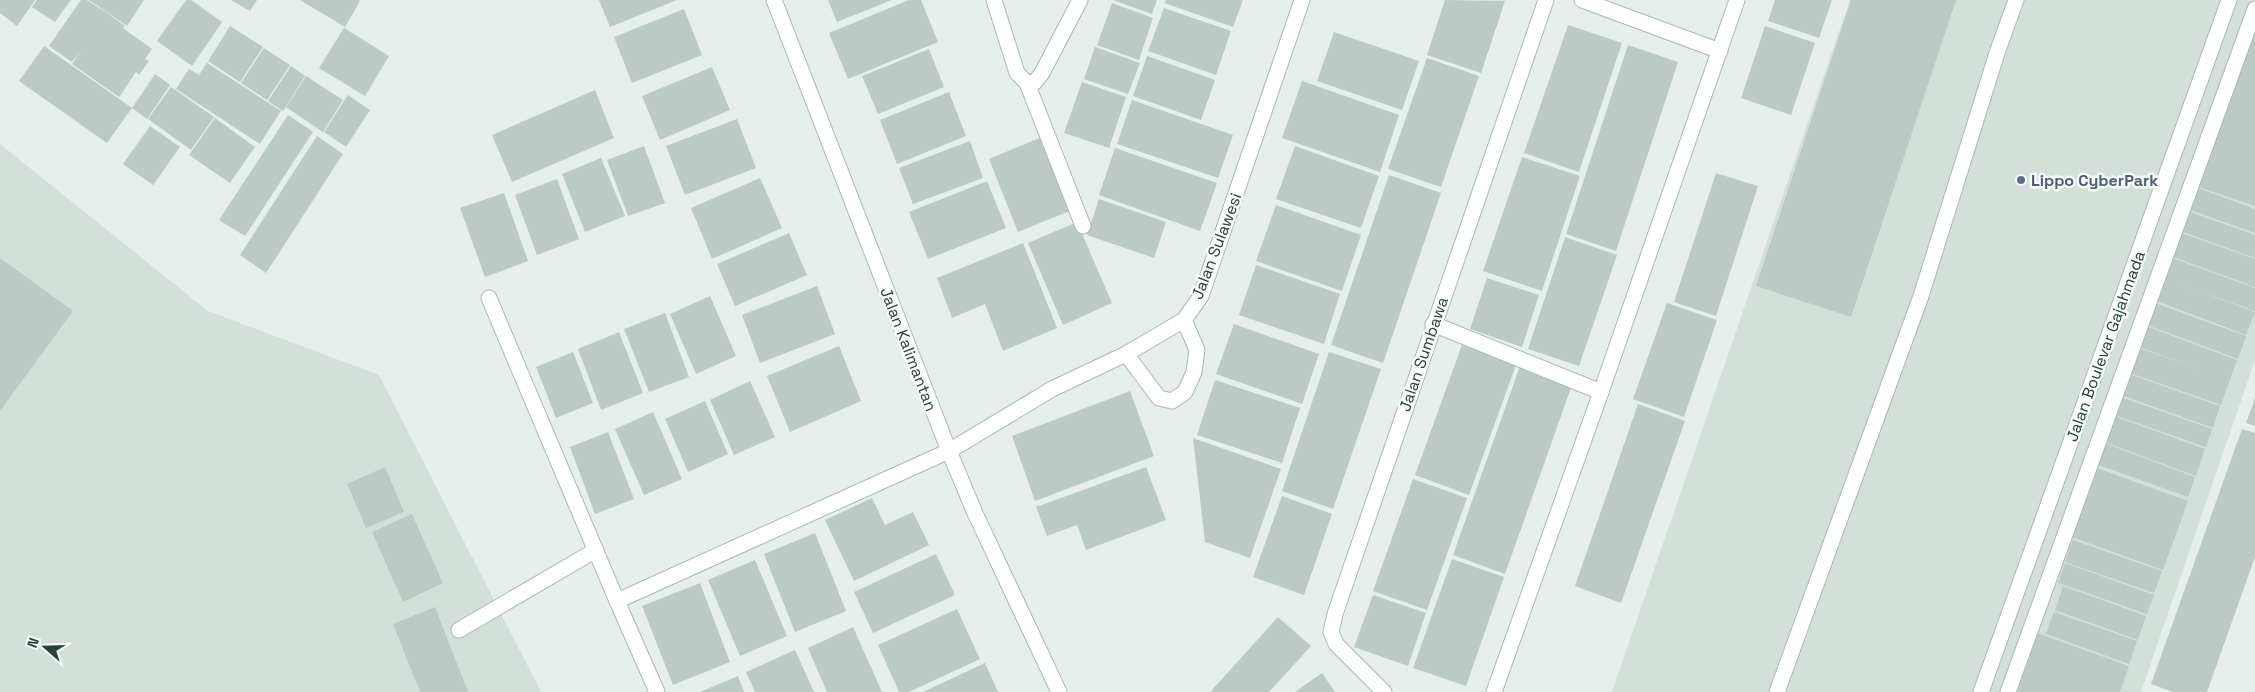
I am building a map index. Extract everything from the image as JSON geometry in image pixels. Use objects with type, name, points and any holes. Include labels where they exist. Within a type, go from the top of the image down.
[{"type":"street","name":"Jalan Kalimantan","points":[[774,0],[949,451],[975,513],[1059,692]]},
{"type":"street","points":[[994,0],[1017,73],[1027,83],[1083,226]]},
{"type":"street","points":[[1027,83],[1035,82],[1042,73],[1080,0]]},
{"type":"street","name":"Jalan Sulawesi","points":[[617,601],[949,451],[1052,389],[1126,354],[1184,320],[1201,296],[1204,288],[1302,0]]},
{"type":"street","name":"Jalan Sumbawa","points":[[1384,692],[1336,644],[1331,632],[1334,614],[1546,0]]},
{"type":"street","points":[[1582,0],[1720,51]]},
{"type":"street","points":[[1494,692],[1602,392],[1737,0]]},
{"type":"street","points":[[1777,692],[1921,296],[1997,53],[2016,0]]},
{"type":"street","name":"Jalan Boulevar Gajahmada","points":[[1981,692],[2229,0]]},
{"type":"street","points":[[2008,692],[2255,9]]},
{"type":"street","points":[[489,298],[657,692]]},
{"type":"street","points":[[1126,354],[1159,398],[1172,401],[1185,392],[1194,372],[1197,350],[1184,320]]},
{"type":"street","points":[[1433,324],[1602,392]]},
{"type":"street","points":[[459,630],[596,550]]},
{"type":"shaded area","name":"Lippo CyberPark","points":[[1850,0],[2255,0],[2255,360],[2141,692],[1612,692]]},
{"type":"shaded area","points":[[0,144],[208,311],[379,375],[541,692],[0,692]]},
{"type":"building","points":[[0,0],[35,0],[17,26],[0,13]]},
{"type":"building","points":[[37,0],[71,0],[55,22],[32,7]]},
{"type":"building","points":[[81,0],[87,0],[107,13],[125,26],[123,28],[152,49],[145,59],[149,61],[139,75],[136,72],[119,97],[72,64],[82,49],[72,62],[49,46]]},
{"type":"building","points":[[89,0],[144,0],[127,26]]},
{"type":"building","points":[[186,0],[191,0],[222,22],[192,66],[157,41]]},
{"type":"building","points":[[231,0],[257,0],[250,11]]},
{"type":"building","points":[[300,0],[359,0],[360,1],[345,27]]},
{"type":"building","points":[[599,0],[677,0],[610,27]]},
{"type":"building","points":[[828,0],[892,0],[837,22]]},
{"type":"building","points":[[909,0],[921,0],[938,42],[848,79],[829,33]]},
{"type":"building","points":[[1113,0],[1157,0],[1152,14]]},
{"type":"building","points":[[1166,0],[1243,0],[1233,27],[1164,3]]},
{"type":"building","points":[[1445,0],[1505,1],[1481,73],[1427,55]]},
{"type":"building","points":[[1775,0],[1832,0],[1819,38],[1768,21]]},
{"type":"building","points":[[1851,0],[1956,0],[1851,317],[1756,286]]},
{"type":"building","points":[[1112,3],[1153,18],[1139,60],[1097,45]]},
{"type":"building","points":[[1164,8],[1231,31],[1216,75],[1148,51]]},
{"type":"building","points":[[684,9],[702,55],[632,83],[614,37]]},
{"type":"building","points":[[1568,25],[1622,43],[1579,172],[1524,153]]},
{"type":"building","points":[[2255,25],[2255,206],[2198,187]]},
{"type":"building","points":[[230,26],[263,47],[240,82],[208,61]]},
{"type":"building","points":[[1765,26],[1815,43],[1791,115],[1741,98]]},
{"type":"building","points":[[344,28],[389,56],[365,96],[319,68]]},
{"type":"building","points":[[1334,32],[1419,61],[1402,110],[1317,81]]},
{"type":"building","points":[[1628,45],[1678,62],[1616,251],[1566,234]]},
{"type":"building","points":[[44,46],[132,108],[107,143],[19,81]]},
{"type":"building","points":[[1095,47],[1140,63],[1128,94],[1084,79]]},
{"type":"building","points":[[264,48],[290,65],[267,100],[241,83]]},
{"type":"building","points":[[929,49],[944,87],[878,114],[862,76]]},
{"type":"building","points":[[1147,56],[1215,80],[1201,120],[1133,96]]},
{"type":"building","points":[[1427,58],[1479,76],[1441,187],[1388,169]]},
{"type":"building","points":[[207,63],[281,111],[260,144],[176,89],[189,69],[199,75]]},
{"type":"building","points":[[291,66],[305,76],[283,111],[268,101]]},
{"type":"building","points":[[712,67],[730,110],[660,140],[642,96]]},
{"type":"building","points":[[155,74],[170,85],[147,119],[132,108]]},
{"type":"building","points":[[306,76],[343,100],[323,132],[286,107]]},
{"type":"building","points":[[1302,81],[1399,115],[1380,172],[1282,138]]},
{"type":"building","points":[[1082,82],[1126,97],[1109,148],[1064,133]]},
{"type":"building","points":[[171,87],[214,117],[191,150],[148,119]]},
{"type":"building","points":[[595,90],[614,138],[512,182],[492,135]]},
{"type":"building","points":[[949,92],[966,136],[897,164],[880,120]]},
{"type":"building","points":[[348,95],[370,110],[346,147],[324,132]]},
{"type":"building","points":[[1132,100],[1233,135],[1218,178],[1117,144]]},
{"type":"building","points":[[288,115],[313,132],[245,236],[219,220]]},
{"type":"building","points":[[215,118],[255,147],[230,183],[189,155]]},
{"type":"building","points":[[737,119],[756,168],[685,195],[666,146]]},
{"type":"building","points":[[150,126],[180,147],[153,185],[123,164]]},
{"type":"building","points":[[317,136],[343,154],[266,273],[240,255]]},
{"type":"building","points":[[1042,137],[1072,210],[1018,232],[989,159]]},
{"type":"building","points":[[970,141],[983,178],[913,204],[899,168]]},
{"type":"building","points":[[644,146],[665,203],[628,216],[607,160]]},
{"type":"building","points":[[1295,146],[1379,176],[1361,228],[1276,199]]},
{"type":"building","points":[[1115,148],[1217,183],[1200,231],[1099,195]]},
{"type":"building","points":[[1522,157],[1580,176],[1542,291],[1483,271]]},
{"type":"building","points":[[601,158],[625,216],[585,232],[562,174]]},
{"type":"building","points":[[1716,173],[1758,186],[1716,316],[1674,302]]},
{"type":"building","points":[[1389,175],[1441,193],[1383,363],[1331,345]]},
{"type":"building","points":[[760,178],[782,228],[712,259],[691,208]]},
{"type":"building","points":[[557,179],[579,239],[537,255],[515,195]]},
{"type":"building","points":[[987,181],[1006,228],[928,259],[909,212]]},
{"type":"building","points":[[2198,188],[2255,209],[2255,233],[2190,210]]},
{"type":"building","points":[[504,193],[528,261],[485,277],[460,208]]},
{"type":"building","points":[[1099,199],[1166,222],[1154,258],[1087,235]]},
{"type":"building","points":[[1276,205],[1361,235],[1342,291],[1256,261]]},
{"type":"building","points":[[2190,212],[2255,235],[2255,258],[2183,232]]},
{"type":"building","points":[[1077,222],[1112,303],[1063,325],[1028,243]]},
{"type":"building","points":[[789,233],[807,275],[735,306],[717,264]]},
{"type":"building","points":[[2182,233],[2255,259],[2255,287],[2173,257]]},
{"type":"building","points":[[1565,237],[1617,255],[1579,366],[1528,349]]},
{"type":"building","points":[[1023,243],[1057,328],[1003,351],[985,304],[952,318],[937,278]]},
{"type":"building","points":[[0,258],[73,311],[0,411]]},
{"type":"building","points":[[2172,258],[2255,288],[2255,311],[2176,283],[2255,312],[2246,335],[2157,301]]},
{"type":"building","points":[[1256,265],[1340,294],[1324,344],[1239,315]]},
{"type":"building","points":[[1487,278],[1539,295],[1522,347],[1470,329]]},
{"type":"building","points":[[817,286],[835,334],[760,363],[742,315]]},
{"type":"building","points":[[710,296],[736,356],[696,374],[670,314]]},
{"type":"building","points":[[1667,303],[1717,320],[1684,417],[1633,399]]},
{"type":"building","points":[[2155,303],[2246,336],[2238,359],[2147,325]]},
{"type":"building","points":[[665,313],[689,377],[649,392],[624,329]]},
{"type":"building","points":[[1234,324],[1319,354],[1302,404],[1216,374]]},
{"type":"building","points":[[2146,326],[2237,360],[2221,405],[2130,373],[2139,348],[2201,370],[2139,347]]},
{"type":"building","points":[[619,332],[643,393],[601,410],[578,349]]},
{"type":"building","points":[[1462,345],[1516,365],[1469,495],[1415,475]]},
{"type":"building","points":[[839,346],[861,401],[790,432],[767,376]]},
{"type":"building","points":[[573,352],[593,403],[556,418],[536,367]]},
{"type":"building","points":[[1329,352],[1381,369],[1333,509],[1282,491]]},
{"type":"building","points":[[1520,366],[1572,385],[1505,574],[1453,555]]},
{"type":"building","points":[[2129,374],[2220,406],[2213,428],[2121,395]]},
{"type":"building","points":[[1215,380],[1300,408],[1282,463],[1197,435]]},
{"type":"building","points":[[750,381],[775,437],[734,455],[710,400]]},
{"type":"building","points":[[1130,391],[1154,456],[1035,501],[1012,436]]},
{"type":"building","points":[[2121,397],[2212,429],[2206,447],[2114,415]]},
{"type":"building","points":[[2255,398],[2255,426],[2246,423]]},
{"type":"building","points":[[705,401],[728,454],[688,472],[665,419]]},
{"type":"building","points":[[1638,404],[1685,421],[1621,603],[1575,586]]},
{"type":"building","points":[[653,412],[682,479],[644,495],[615,429]]},
{"type":"building","points":[[2114,416],[2205,449],[2196,476],[2104,442]]},
{"type":"building","points":[[2242,429],[2255,433],[2255,557],[2207,692],[2173,692],[2151,684]]},
{"type":"building","points":[[608,432],[634,499],[595,514],[570,447]]},
{"type":"building","points":[[1193,438],[1281,469],[1250,558],[1205,542]]},
{"type":"building","points":[[2104,443],[2195,477],[2188,497],[2096,464]]},
{"type":"building","points":[[385,467],[404,512],[366,528],[347,484]]},
{"type":"building","points":[[1146,467],[1166,520],[1086,550],[1077,525],[1047,536],[1036,507]]},
{"type":"building","points":[[2094,467],[2188,501],[2163,570],[2069,536]]},
{"type":"building","points":[[1413,479],[1467,498],[1427,610],[1373,591]]},
{"type":"building","points":[[1282,496],[1332,514],[1304,595],[1253,577]]},
{"type":"building","points":[[872,498],[885,525],[913,512],[929,545],[854,581],[825,520]]},
{"type":"building","points":[[412,514],[443,583],[403,602],[372,532]]},
{"type":"building","points":[[815,533],[846,611],[795,632],[764,554]]},
{"type":"building","points":[[2073,540],[2162,571],[2154,593],[2065,562]]},
{"type":"building","points":[[936,554],[955,595],[873,633],[854,592]]},
{"type":"building","points":[[1452,559],[1504,577],[1466,686],[1413,668]]},
{"type":"building","points":[[755,560],[787,636],[740,656],[708,580]]},
{"type":"building","points":[[2065,563],[2154,595],[2147,614],[2058,583]]},
{"type":"building","points":[[700,583],[730,662],[673,685],[642,606]]},
{"type":"building","points":[[2063,586],[2146,616],[2138,640],[2055,610]]},
{"type":"building","points":[[1373,595],[1426,613],[1408,666],[1354,647]]},
{"type":"building","points":[[435,607],[468,692],[420,692],[393,624]]},
{"type":"building","points":[[957,609],[980,659],[909,692],[899,692],[878,645]]},
{"type":"building","points":[[2054,612],[2137,641],[2129,664],[2046,634]]},
{"type":"building","points":[[1278,617],[1311,646],[1269,692],[1211,691]]},
{"type":"building","points":[[853,627],[882,692],[827,692],[808,648]]},
{"type":"building","points":[[2037,633],[2129,666],[2120,692],[2016,692]]},
{"type":"building","points":[[795,650],[814,692],[755,692],[746,672]]},
{"type":"building","points":[[985,663],[998,692],[923,692]]},
{"type":"building","points":[[1322,673],[1335,692],[1295,692]]},
{"type":"building","points":[[738,676],[744,692],[700,692]]},
{"type":"place","name":"Lippo CyberPark","points":[[2021,180]]}]
